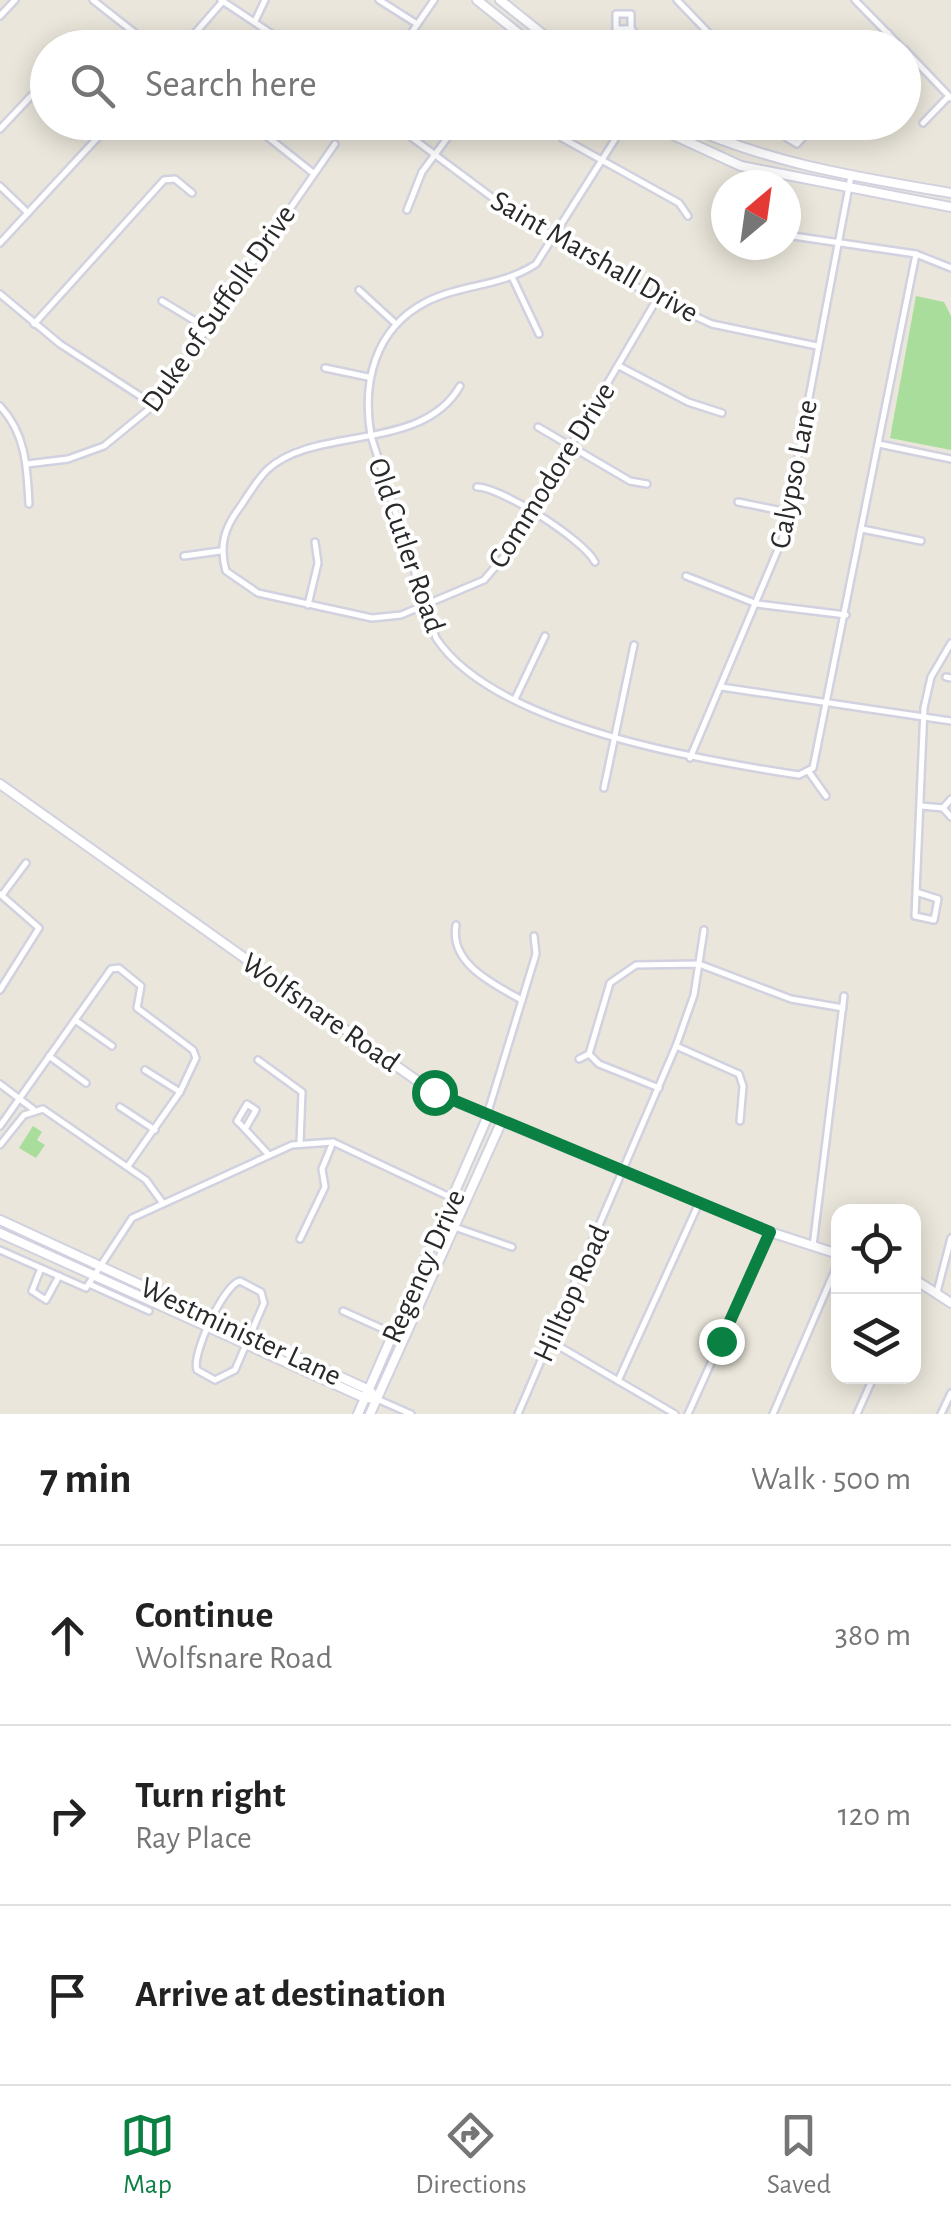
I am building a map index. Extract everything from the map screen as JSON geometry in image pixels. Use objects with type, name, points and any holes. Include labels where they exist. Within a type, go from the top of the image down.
[{"type":"street","points":[[0,16],[15,0]]},
{"type":"street","points":[[93,0],[131,30]]},
{"type":"street","points":[[256,20],[265,0]]},
{"type":"street","points":[[380,0],[417,24]]},
{"type":"street","points":[[413,30],[434,0]]},
{"type":"street","points":[[477,0],[514,30]]},
{"type":"street","points":[[500,0],[538,30]]},
{"type":"street","points":[[677,0],[706,30]]},
{"type":"street","points":[[855,0],[885,30]]},
{"type":"street","points":[[197,30],[222,1],[269,30]]},
{"type":"street","points":[[616,14],[631,14],[631,29],[616,29],[616,14]]},
{"type":"street","points":[[921,67],[950,97],[923,123]]},
{"type":"street","points":[[0,129],[30,97]]},
{"type":"street","points":[[0,243],[95,140]]},
{"type":"street","points":[[272,140],[313,173]]},
{"type":"street","name":"Saint Marshall Drive","points":[[414,140],[554,236],[658,299],[712,324],[818,346]]},
{"type":"street","points":[[407,210],[446,140]]},
{"type":"street","points":[[566,140],[684,205],[688,216]]},
{"type":"street","points":[[359,290],[396,324],[427,302],[514,279],[536,264],[615,140]]},
{"type":"street","points":[[685,140],[742,166],[848,190],[951,207]]},
{"type":"street","points":[[718,140],[737,149],[851,176],[951,193]]},
{"type":"street","name":"Duke of Suffolk Drive","points":[[27,464],[68,459],[104,446],[132,428],[154,405],[335,144]]},
{"type":"street","name":"Calypso Lane","points":[[690,759],[777,558],[851,176]]},
{"type":"street","points":[[34,324],[164,180],[175,180],[192,193]]},
{"type":"street","points":[[0,186],[28,212]]},
{"type":"street","points":[[801,236],[916,254],[951,268]]},
{"type":"street","points":[[826,796],[808,772],[818,760],[916,254]]},
{"type":"street","points":[[514,279],[539,334]]},
{"type":"street","points":[[0,294],[34,324],[154,405]]},
{"type":"street","name":"Commodore Drive","points":[[220,551],[226,571],[240,584],[308,605],[372,618],[400,615],[484,580],[531,513],[658,299]]},
{"type":"street","points":[[162,301],[205,327]]},
{"type":"street","name":"Old Cutler Road","points":[[396,324],[382,343],[368,378],[371,436],[426,606],[448,657],[477,680],[614,740],[690,759],[799,775],[808,772]]},
{"type":"street","points":[[619,366],[688,402],[722,413]]},
{"type":"street","points":[[325,368],[368,378]]},
{"type":"street","points":[[184,556],[220,551],[228,522],[268,469],[292,455],[371,436],[441,412],[460,386]]},
{"type":"street","points":[[0,406],[17,424],[27,464],[29,504]]},
{"type":"street","points":[[538,427],[630,482],[647,484]]},
{"type":"street","points":[[879,444],[951,458]]},
{"type":"street","points":[[477,487],[490,488],[583,546],[595,562]]},
{"type":"street","points":[[738,502],[787,512]]},
{"type":"street","points":[[862,529],[922,540]]},
{"type":"street","points":[[308,605],[318,563],[315,542]]},
{"type":"street","points":[[686,576],[757,604],[846,615]]},
{"type":"street","points":[[516,698],[545,636]]},
{"type":"street","points":[[916,892],[938,899],[934,920],[915,916],[923,718],[931,677],[951,643]]},
{"type":"street","points":[[604,788],[634,645]]},
{"type":"street","points":[[721,687],[951,721]]},
{"type":"street","name":"Wolfsnare Road","points":[[0,784],[434,1092],[487,1118],[770,1232],[831,1252]]},
{"type":"street","points":[[943,808],[951,799]]},
{"type":"street","points":[[921,806],[943,808],[951,818]]},
{"type":"street","points":[[0,990],[38,928],[1,895],[26,863]]},
{"type":"street","points":[[456,924],[455,943],[463,958],[522,1000]]},
{"type":"street","name":"Hilltop Road","points":[[521,1413],[676,1046],[694,995],[704,930]]},
{"type":"street","points":[[487,1118],[536,954],[534,936]]},
{"type":"street","points":[[589,1054],[596,1021],[615,976],[636,965],[699,964],[791,999],[843,1008]]},
{"type":"street","points":[[0,1126],[111,970],[119,968],[141,986],[137,1008],[196,1053],[180,1092],[128,1166]]},
{"type":"street","points":[[812,1248],[844,996]]},
{"type":"street","points":[[75,1020],[112,1046]]},
{"type":"street","points":[[676,1046],[738,1074],[743,1086],[740,1121]]},
{"type":"street","points":[[578,1059],[589,1054]]},
{"type":"street","points":[[589,1054],[599,1064],[659,1088]]},
{"type":"street","points":[[50,1056],[86,1083]]},
{"type":"street","points":[[258,1060],[302,1092],[300,1143]]},
{"type":"street","points":[[145,1070],[180,1092]]},
{"type":"street","points":[[0,1084],[34,1110],[52,1113],[128,1166],[146,1180],[162,1202]]},
{"type":"street","points":[[244,1129],[256,1110],[249,1104],[237,1119],[244,1129],[268,1154]]},
{"type":"street","points":[[120,1106],[155,1130]]},
{"type":"street","points":[[0,1145],[24,1114],[34,1110]]},
{"type":"street","name":"Regency Drive","points":[[358,1414],[487,1118]]},
{"type":"street","name":"Regency Drive","points":[[370,1414],[500,1123]]},
{"type":"street","points":[[300,1240],[325,1187],[322,1168],[333,1142]]},
{"type":"street","points":[[0,1250],[83,1287],[92,1280],[132,1218],[268,1154],[300,1143],[333,1142],[468,1196]]},
{"type":"street","points":[[618,1382],[699,1203]]},
{"type":"street","name":"Westminister Lane","points":[[0,1220],[377,1399]]},
{"type":"street","points":[[443,1222],[512,1247]]},
{"type":"street","points":[[688,1414],[770,1232]]},
{"type":"street","name":"Westminister Lane","points":[[0,1233],[92,1280],[212,1322]]},
{"type":"street","points":[[936,1292],[951,1238]]},
{"type":"street","points":[[42,1268],[32,1291],[46,1300],[59,1276]]},
{"type":"street","points":[[773,1414],[831,1279]]},
{"type":"street","points":[[92,1280],[149,1311]]},
{"type":"street","points":[[240,1281],[256,1288],[264,1300],[235,1370],[216,1380],[197,1370],[194,1364],[212,1322],[231,1283],[240,1281]]},
{"type":"street","points":[[921,1285],[951,1303]]},
{"type":"street","points":[[409,1300],[419,1304]]},
{"type":"street","points":[[344,1312],[394,1334]]},
{"type":"street","points":[[550,1341],[675,1414]]},
{"type":"street","points":[[858,1414],[871,1384]]},
{"type":"street","points":[[942,1414],[951,1393]]},
{"type":"street","points":[[377,1399],[410,1414]]},
{"type":"green space","points":[[916,296],[944,302],[951,316],[951,450],[890,438]]},
{"type":"green space","points":[[33,1126],[42,1132],[37,1140],[45,1145],[36,1158],[19,1148]]},
{"type":"route","points":[[434,1092],[500,1123],[770,1232],[721,1341]]}]
